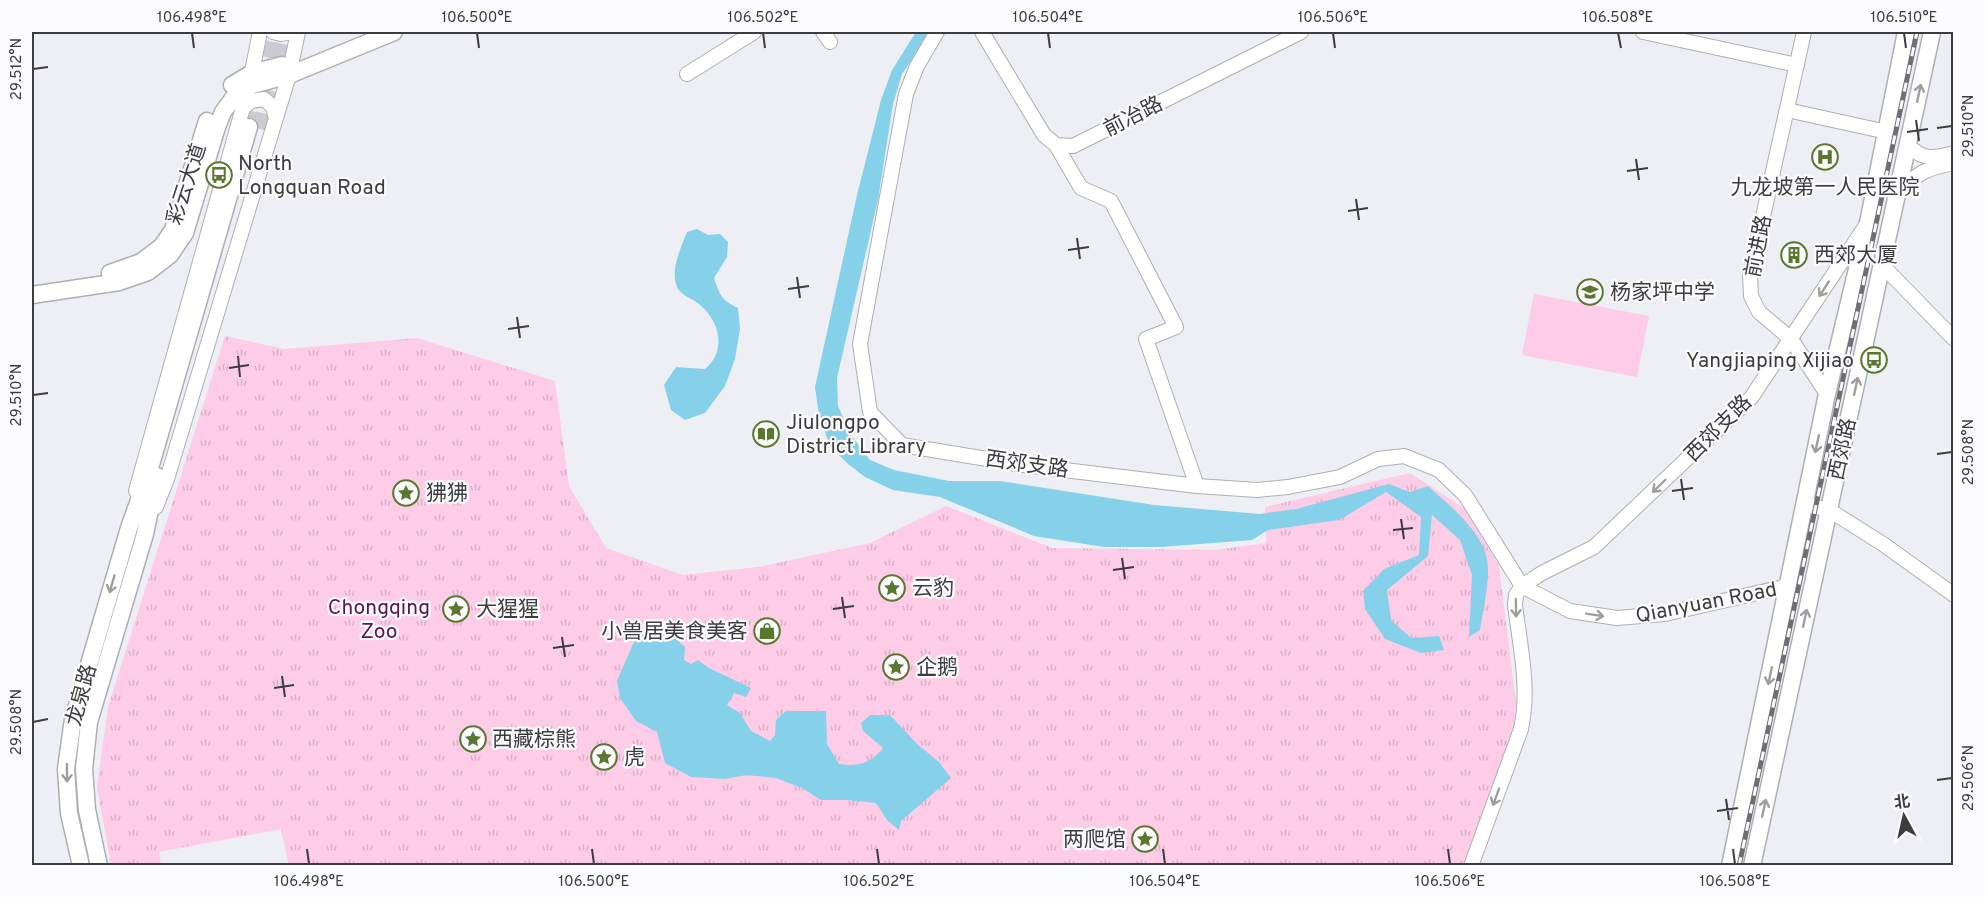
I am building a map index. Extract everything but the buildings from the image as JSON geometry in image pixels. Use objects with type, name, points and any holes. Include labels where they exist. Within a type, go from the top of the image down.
[{"type":"main road","points":[[290,69],[372,32]]},
{"type":"main road","points":[[250,79],[290,69],[394,32]]},
{"type":"main road","name":"西郊路","points":[[1730,866],[1827,394],[1868,223],[1906,32]]},
{"type":"main road","name":"西郊路","points":[[1752,866],[1932,32]]},
{"type":"main road","name":"彩云大道","points":[[32,285],[117,272],[141,262],[162,246],[173,230],[206,123],[213,108],[238,80],[250,79]]},
{"type":"main road","name":"彩云大道","points":[[32,295],[119,282],[148,272],[170,255],[185,233],[217,127],[234,97],[250,79]]},
{"type":"main road","name":"龙泉路","points":[[81,866],[69,813],[66,769],[73,719],[129,528],[148,475],[254,128],[157,477],[145,534],[88,722],[84,770],[85,790],[99,866]]},
{"type":"street","points":[[129,528],[140,472],[242,109],[260,32]]},
{"type":"street","points":[[273,32],[280,34],[292,32]]},
{"type":"street","points":[[145,534],[167,479],[290,69],[298,32]]},
{"type":"street","points":[[687,74],[754,32]]},
{"type":"street","name":"西郊支路","points":[[938,32],[917,66],[906,93],[860,344],[870,412],[902,445],[1023,465],[1197,486],[1257,490],[1288,487],[1340,477],[1378,459],[1404,456],[1439,470],[1465,495],[1522,586],[1542,573],[1594,547],[1750,398],[1868,223]]},
{"type":"street","points":[[982,32],[1044,135],[1056,145],[1082,188],[1111,201],[1176,327],[1146,339],[1197,486]]},
{"type":"street","name":"前冶路","points":[[1056,145],[1073,146],[1301,32]]},
{"type":"street","points":[[1643,32],[1797,65]]},
{"type":"street","name":"前进路","points":[[1804,32],[1749,275],[1750,296],[1759,312],[1791,339],[1827,394]]},
{"type":"street","points":[[242,109],[251,101],[264,99],[269,101],[275,115]]},
{"type":"street","points":[[1787,110],[1887,132]]},
{"type":"street","points":[[1908,145],[1915,152],[1924,156],[1934,157],[1953,153]]},
{"type":"street","points":[[1897,196],[1909,180],[1923,171],[1953,163]]},
{"type":"street","points":[[1882,265],[1953,339]]},
{"type":"street","points":[[1804,504],[1828,510],[1883,544],[1953,595]]},
{"type":"street","points":[[1471,866],[1521,729],[1525,711],[1524,675],[1515,605],[1516,595],[1522,586]]},
{"type":"street","name":"Qianyuan Road","points":[[1522,586],[1570,611],[1617,618],[1665,614],[1788,586]]},
{"type":"green space","points":[[1534,294],[1649,316],[1637,377],[1522,355]]},
{"type":"green space","name":"Chongqing Zoo","points":[[225,336],[284,349],[417,338],[555,381],[569,486],[606,548],[683,575],[758,567],[870,543],[946,506],[1052,548],[1215,550],[1266,543],[1265,507],[1410,473],[1464,508],[1499,566],[1516,704],[1514,728],[1464,865],[289,866],[281,829],[159,852],[161,865],[111,865],[97,787],[108,707]]},
{"type":"water","points":[[916,32],[931,32],[902,74],[893,104],[878,200],[837,378],[838,406],[851,435],[870,460],[894,470],[949,481],[1000,481],[1154,505],[1260,514],[1296,509],[1389,484],[1410,492],[1428,486],[1467,523],[1476,534],[1487,557],[1487,585],[1480,630],[1469,637],[1472,575],[1460,540],[1432,515],[1428,556],[1387,590],[1391,620],[1411,638],[1439,636],[1444,650],[1421,653],[1385,639],[1365,609],[1363,591],[1384,569],[1419,555],[1421,517],[1386,492],[1339,520],[1268,530],[1252,540],[1161,547],[1104,547],[1034,536],[940,497],[893,490],[865,477],[830,446],[819,415],[815,387],[857,195],[881,100],[892,70]]},
{"type":"water","points":[[697,229],[708,235],[720,234],[728,242],[727,257],[714,278],[722,296],[738,308],[740,329],[735,359],[725,386],[705,413],[685,420],[671,410],[664,385],[676,367],[705,369],[712,362],[718,345],[716,327],[712,319],[699,304],[681,293],[675,280],[677,259],[687,232]]},
{"type":"water","points":[[664,629],[685,647],[684,660],[691,664],[698,660],[709,668],[751,688],[746,697],[734,693],[727,705],[740,713],[751,731],[770,741],[775,735],[776,720],[786,711],[826,711],[827,744],[839,764],[864,763],[883,748],[863,731],[861,723],[870,715],[890,715],[918,745],[939,762],[951,778],[901,821],[899,830],[887,820],[876,803],[821,800],[802,788],[776,778],[746,775],[725,779],[691,777],[665,763],[657,732],[636,721],[620,698],[617,681],[633,644],[644,631]]},
{"type":"tunnel","points":[[249,127],[272,32]]},
{"type":"tunnel","points":[[260,129],[286,32]]},
{"type":"railway","points":[[1739,866],[1917,32]]},
{"type":"place","name":"九龙坡第一人民医院","points":[[1825,157]]},
{"type":"place","name":"North Longquan Road","points":[[219,175]]},
{"type":"place","name":"西郊大厦","points":[[1794,255]]},
{"type":"place","name":"杨家坪中学","points":[[1590,292]]},
{"type":"place","name":"Yangjiaping Xijiao","points":[[1874,360]]},
{"type":"place","name":"Jiulongpo District Library","points":[[766,434]]},
{"type":"place","name":"狒狒","points":[[406,493]]},
{"type":"place","name":"云豹","points":[[892,588]]},
{"type":"place","name":"大猩猩","points":[[456,609]]},
{"type":"place","name":"小兽居·美食美客","points":[[767,631]]},
{"type":"place","name":"企鹅","points":[[896,667]]},
{"type":"place","name":"西藏棕熊","points":[[473,739]]},
{"type":"place","name":"虎","points":[[604,757]]},
{"type":"place","name":"两爬馆","points":[[1145,839]]}]
